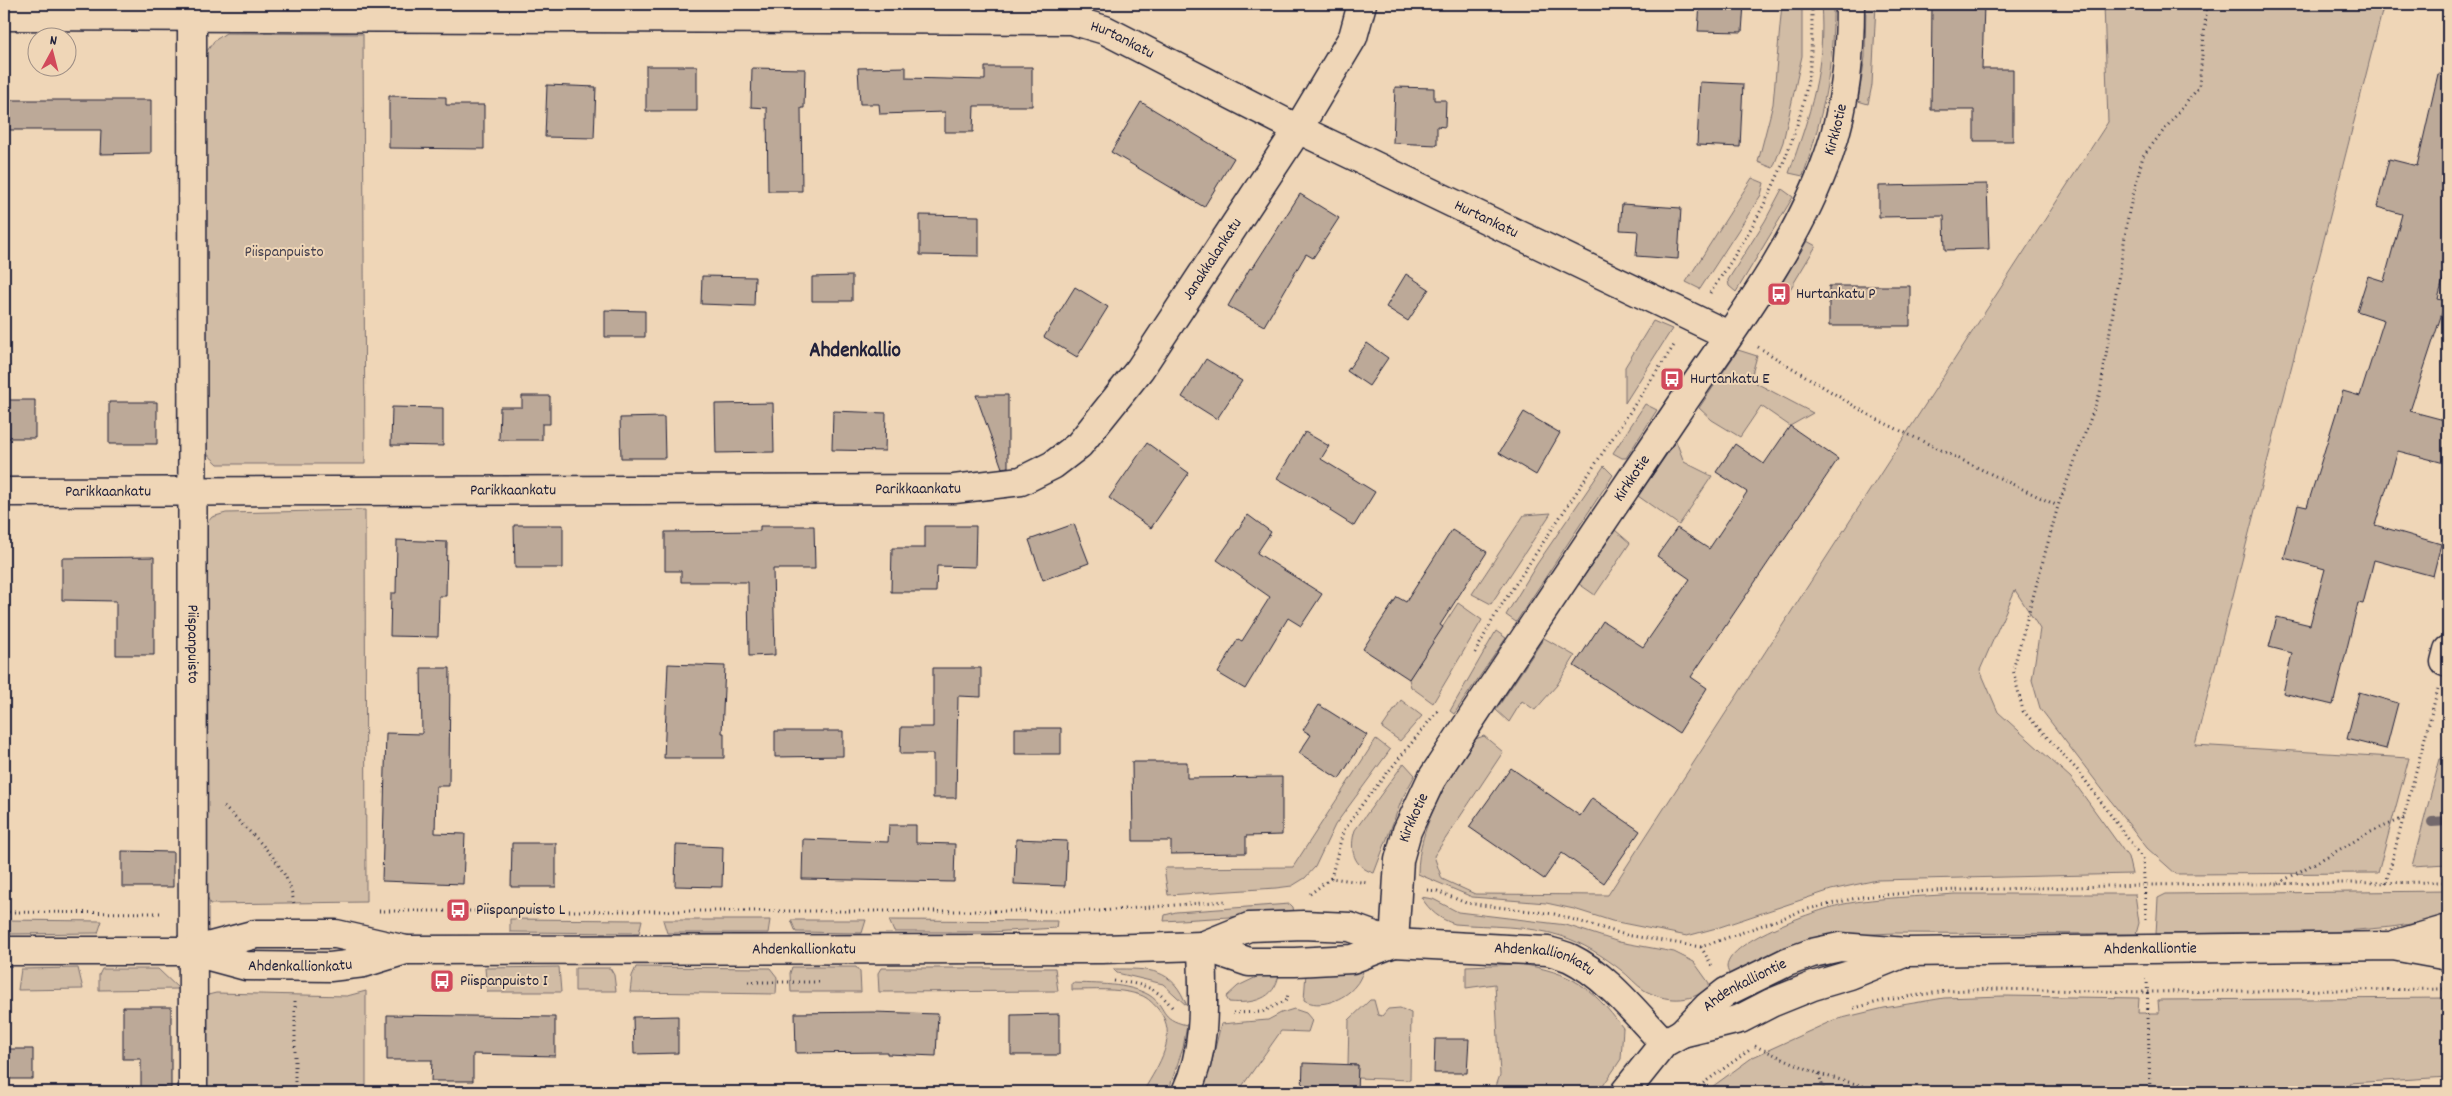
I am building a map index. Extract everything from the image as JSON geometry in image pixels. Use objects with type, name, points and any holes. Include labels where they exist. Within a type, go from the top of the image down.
[{"type":"street","name":"Janakkalankatu","points":[[1021,481],[1053,465],[1079,445],[1140,369],[1298,130],[1353,37],[1362,4]]},
{"type":"street","name":"Kirkkotie","points":[[1394,944],[1399,860],[1407,831],[1431,780],[1739,339],[1745,310],[1796,230],[1829,154],[1841,113],[1848,79],[1850,4]]},
{"type":"street","name":"Hurtankatu","points":[[4,16],[191,10],[1071,20],[1104,30],[1298,130],[1739,339]]},
{"type":"street","name":"Piispanpuisto","points":[[191,10],[193,1092]]},
{"type":"street","name":"Parikkaankatu","points":[[4,492],[193,493],[954,489],[1021,481]]},
{"type":"street","name":"Ahdenkallionkatu","points":[[1202,946],[1249,927],[1303,925],[1350,927],[1394,944],[1548,951],[1569,957],[1673,1038]]},
{"type":"street","name":"Ahdenkalliontie","points":[[2394,946],[2448,929]]},
{"type":"street","name":"Ahdenkallionkatu","points":[[4,951],[192,951],[246,966],[330,967],[364,963],[406,950],[1092,949],[1202,946],[1249,962],[1286,962],[1352,959],[1394,944]]},
{"type":"street","points":[[1186,1092],[1196,1064],[1204,1026],[1202,946]]},
{"type":"street","name":"Ahdenkalliontie","points":[[1625,1092],[1673,1038],[1726,992],[1787,962],[1812,953],[1840,947],[1907,952],[2394,946],[2448,956]]},
{"type":"path","points":[[1475,654],[1497,612],[1714,288],[1762,209],[1784,162],[1799,118],[1808,80],[1812,44],[1812,4]]},
{"type":"path","points":[[2150,1092],[2143,859],[2080,772],[2023,711],[2013,670],[2058,506],[2100,393],[2129,211],[2143,156],[2199,87],[2207,4]]},
{"type":"path","points":[[1714,288],[1745,310]]},
{"type":"path","points":[[1739,339],[1874,418],[2058,506]]},
{"type":"path","points":[[2386,883],[2446,656]]},
{"type":"path","points":[[1308,896],[1331,878],[1343,832],[1386,773],[1441,706]]},
{"type":"path","points":[[193,777],[264,846],[288,882],[294,912]]},
{"type":"path","points":[[2277,884],[2371,832],[2404,817]]},
{"type":"path","points":[[1331,878],[1437,891],[1466,904],[1554,914],[1626,935],[1701,947],[1808,909],[1861,897],[1928,891],[2145,885],[2448,882]]},
{"type":"path","points":[[371,911],[1100,910],[1231,901]]},
{"type":"path","points":[[4,912],[192,913]]},
{"type":"path","points":[[1852,1008],[1887,1000],[1946,991],[1992,988],[2147,992],[2448,989]]},
{"type":"path","points":[[1690,1092],[1764,1042]]},
{"type":"path","points":[[1755,1047],[1819,1074],[1885,1092]]},
{"type":"path","points":[[295,1092],[296,1060]]},
{"type":"path","points":[[1819,1074],[1824,1092]]},
{"type":"green space","points":[[1782,4],[1802,4],[1802,56],[1783,142],[1773,168],[1758,162],[1773,104]]},
{"type":"green space","points":[[1821,4],[1833,4],[1832,49],[1822,112],[1803,176],[1789,173],[1810,111],[1819,70],[1822,27]]},
{"type":"green space","points":[[1866,4],[1876,4],[1872,85],[1868,104],[1858,101],[1865,57]]},
{"type":"green space","points":[[2104,4],[2384,4],[2195,745],[2409,758],[2378,873],[2176,874],[2147,848],[2040,708],[2032,680],[2040,629],[2015,590],[1980,670],[1998,712],[2071,778],[2128,857],[2132,874],[1877,880],[1831,890],[1687,936],[1612,921],[1574,909],[1546,903],[1472,897],[1418,874],[1423,838],[1437,803],[1475,739],[1484,736],[1503,752],[1434,856],[1442,879],[1475,894],[1608,895],[2108,122]]},
{"type":"green space","name":"Piispanpuisto","points":[[226,33],[363,34],[365,464],[218,464],[203,450],[205,54],[214,41]]},
{"type":"green space","points":[[1752,178],[1764,183],[1761,195],[1700,289],[1686,282]]},
{"type":"green space","points":[[1782,189],[1793,197],[1736,292],[1729,286],[1728,280],[1765,221]]},
{"type":"green space","points":[[1807,241],[1816,246],[1789,291],[1781,285]]},
{"type":"green space","points":[[1653,321],[1672,329],[1625,403],[1625,367]]},
{"type":"green space","points":[[1738,350],[1757,356],[1752,374],[1756,383],[1813,413],[1790,426],[1761,406],[1740,437],[1712,420],[1699,408]]},
{"type":"green space","points":[[1645,404],[1657,410],[1626,458],[1622,458],[1613,453]]},
{"type":"green space","points":[[1676,441],[1684,462],[1712,476],[1679,525],[1638,496]]},
{"type":"green space","points":[[1604,466],[1613,475],[1516,622],[1506,615],[1537,564]]},
{"type":"green space","points":[[365,510],[366,902],[210,904],[205,892],[203,528],[212,517],[226,513]]},
{"type":"green space","points":[[1551,513],[1491,604],[1472,594],[1524,515]]},
{"type":"green space","points":[[1615,530],[1630,543],[1595,595],[1579,584]]},
{"type":"green space","points":[[1458,603],[1482,620],[1433,703],[1411,687],[1409,679]]},
{"type":"green space","points":[[1496,631],[1506,638],[1454,714],[1450,711]]},
{"type":"green space","points":[[1544,638],[1575,656],[1557,685],[1535,710],[1522,701],[1509,722],[1496,710]]},
{"type":"green space","points":[[1401,700],[1422,716],[1400,741],[1382,728]]},
{"type":"green space","points":[[1376,739],[1390,750],[1335,825],[1315,867],[1305,878],[1292,886],[1276,888],[1168,895],[1164,868],[1293,867]]},
{"type":"green space","points":[[2440,759],[2448,759],[2448,864],[2412,866]]},
{"type":"green space","points":[[1404,763],[1415,775],[1402,799],[1374,873],[1357,862],[1352,844],[1353,837],[1355,830]]},
{"type":"green space","points":[[2448,891],[2448,918],[2392,927],[2333,932],[2156,934],[2158,898],[2166,894]]},
{"type":"green space","points":[[1955,894],[2135,894],[2139,923],[2136,934],[1894,933],[1839,936],[1731,978],[1727,970],[1732,956],[1743,946],[1777,927],[1816,912],[1858,902]]},
{"type":"green space","points":[[1421,897],[1433,899],[1458,912],[1566,925],[1619,942],[1674,952],[1694,962],[1709,983],[1709,988],[1702,993],[1686,998],[1669,999],[1660,997],[1638,986],[1624,972],[1607,960],[1585,946],[1569,939],[1548,932],[1522,928],[1455,924],[1435,914]]},
{"type":"green space","points":[[1290,904],[1293,907],[1294,913],[1164,921],[1165,915],[1176,912]]},
{"type":"green space","points":[[510,919],[642,920],[639,933],[510,932]]},
{"type":"green space","points":[[4,920],[102,921],[98,933],[4,934]]},
{"type":"green space","points":[[663,920],[770,920],[768,933],[667,933]]},
{"type":"green space","points":[[791,920],[866,920],[862,933],[796,932]]},
{"type":"green space","points":[[889,920],[1057,921],[1056,928],[990,932],[894,932]]},
{"type":"green space","points":[[1520,964],[1554,972],[1579,984],[1601,1002],[1623,1028],[1621,1059],[1599,1092],[1494,1092],[1500,1075],[1495,984],[1466,988],[1466,966]]},
{"type":"green space","points":[[559,967],[561,992],[487,992],[485,968]]},
{"type":"green space","points":[[636,967],[770,968],[777,977],[776,994],[630,992],[632,976]]},
{"type":"green space","points":[[792,967],[856,967],[860,972],[861,992],[791,992],[790,973]]},
{"type":"green space","points":[[78,968],[83,989],[18,990],[21,969]]},
{"type":"green space","points":[[575,968],[610,968],[614,975],[616,991],[575,991]]},
{"type":"green space","points":[[881,968],[1055,968],[1058,991],[879,992],[878,973]]},
{"type":"green space","points":[[102,969],[158,969],[179,989],[99,990],[99,975]]},
{"type":"green space","points":[[1113,969],[1149,970],[1167,977],[1181,993],[1187,1006],[1163,984],[1117,973]]},
{"type":"green space","points":[[1361,970],[1363,972],[1359,981],[1351,991],[1338,999],[1317,1004],[1304,1000],[1306,972]]},
{"type":"green space","points":[[1265,973],[1279,974],[1273,990],[1267,995],[1254,1001],[1229,1002],[1226,997],[1238,986]]},
{"type":"green space","points":[[1072,983],[1112,985],[1141,991],[1155,999],[1167,1016],[1187,1025],[1183,1048],[1168,1092],[1149,1092],[1144,1090],[1160,1061],[1167,1040],[1167,1029],[1164,1019],[1156,1006],[1146,998],[1129,992],[1072,990]]},
{"type":"green space","points":[[366,991],[366,1092],[203,1092],[203,1000],[208,995],[216,993],[347,996]]},
{"type":"green space","points":[[2003,996],[2139,998],[2138,1013],[2159,1013],[2158,1000],[2448,998],[2448,1077],[2350,1083],[2354,1092],[1705,1092],[1753,1057],[1834,1020],[1884,1008],[1944,998]]},
{"type":"green space","points":[[1370,1000],[1374,1000],[1378,1015],[1382,1016],[1388,1009],[1400,1008],[1411,1013],[1410,1080],[1357,1078],[1358,1065],[1348,1065],[1349,1020]]},
{"type":"green space","points":[[1294,1009],[1306,1013],[1312,1020],[1308,1032],[1281,1031],[1238,1092],[1201,1092],[1211,1065],[1221,1024],[1268,1020]]},
{"type":"building","points":[[1700,4],[1744,4],[1742,32],[1698,31]]},
{"type":"building","points":[[1932,4],[1984,4],[1982,69],[2013,69],[2013,141],[1974,141],[1974,110],[1931,110]]},
{"type":"building","points":[[646,66],[697,66],[697,111],[646,111]]},
{"type":"building","points":[[906,67],[906,78],[985,80],[985,67],[1032,67],[1032,106],[974,106],[973,132],[945,132],[945,112],[880,114],[879,104],[860,104],[858,68]]},
{"type":"building","points":[[752,68],[805,69],[804,108],[801,108],[802,191],[768,191],[767,108],[751,107]]},
{"type":"building","points":[[2438,74],[2448,75],[2448,261],[2438,299],[2446,301],[2410,411],[2448,421],[2448,464],[2398,451],[2375,525],[2441,544],[2433,576],[2374,560],[2363,604],[2358,603],[2333,705],[2283,693],[2292,653],[2269,647],[2277,617],[2310,625],[2325,569],[2284,558],[2298,505],[2307,507],[2343,391],[2360,396],[2384,320],[2357,311],[2368,276],[2384,281],[2402,214],[2377,207],[2389,159],[2417,166]]},
{"type":"building","points":[[1700,82],[1743,84],[1740,147],[1697,145]]},
{"type":"building","points":[[547,85],[596,87],[594,138],[545,137]]},
{"type":"building","points":[[1395,87],[1434,88],[1434,100],[1446,100],[1445,127],[1437,126],[1437,145],[1393,143]]},
{"type":"building","points":[[389,96],[446,97],[446,105],[484,105],[484,149],[389,148]]},
{"type":"building","points":[[4,100],[151,100],[151,153],[100,154],[101,130],[4,130]]},
{"type":"building","points":[[1141,102],[1234,158],[1204,207],[1111,152]]},
{"type":"building","points":[[1987,184],[1989,249],[1945,250],[1944,216],[1879,217],[1879,186]]},
{"type":"building","points":[[1300,194],[1339,218],[1313,258],[1306,254],[1264,326],[1228,306],[1250,268],[1252,269]]},
{"type":"building","points":[[1622,204],[1681,208],[1678,259],[1636,256],[1638,231],[1620,230]]},
{"type":"building","points":[[920,215],[979,216],[979,256],[920,255]]},
{"type":"building","points":[[1406,274],[1429,289],[1408,321],[1386,307]]},
{"type":"building","points":[[702,276],[755,277],[754,306],[701,304]]},
{"type":"building","points":[[852,276],[852,301],[812,301],[812,277]]},
{"type":"building","points":[[1829,286],[1910,286],[1910,326],[1829,326]]},
{"type":"building","points":[[1075,287],[1108,307],[1077,357],[1044,337]]},
{"type":"building","points":[[605,310],[645,311],[645,337],[605,337]]},
{"type":"building","points":[[1367,343],[1388,358],[1369,386],[1347,371]]},
{"type":"building","points":[[1206,359],[1242,381],[1217,419],[1182,397]]},
{"type":"building","points":[[976,395],[1008,395],[1008,467],[1002,468]]},
{"type":"building","points":[[522,396],[550,396],[550,424],[542,424],[542,440],[499,440],[500,407],[522,407]]},
{"type":"building","points":[[4,400],[35,400],[35,438],[4,438]]},
{"type":"building","points":[[109,402],[157,402],[157,444],[109,444]]},
{"type":"building","points":[[773,403],[774,452],[716,453],[715,404]]},
{"type":"building","points":[[392,407],[443,408],[443,446],[391,445]]},
{"type":"building","points":[[833,411],[886,413],[885,451],[832,450]]},
{"type":"building","points":[[1524,412],[1560,433],[1536,475],[1499,453]]},
{"type":"building","points":[[664,417],[665,458],[621,458],[620,418]]},
{"type":"building","points":[[1790,426],[1838,459],[1691,677],[1707,688],[1679,733],[1574,666],[1603,621],[1643,647],[1690,579],[1657,556],[1677,528],[1709,549],[1747,492],[1716,472],[1735,444],[1764,464]]},
{"type":"building","points":[[1305,432],[1329,446],[1321,459],[1375,492],[1354,526],[1330,511],[1331,509],[1277,478]]},
{"type":"building","points":[[1147,443],[1189,473],[1151,528],[1109,498]]},
{"type":"building","points":[[1248,515],[1271,532],[1257,553],[1322,594],[1301,626],[1288,618],[1245,689],[1218,673],[1238,639],[1242,641],[1270,597],[1217,560]]},
{"type":"building","points":[[1074,524],[1089,563],[1043,580],[1029,540]]},
{"type":"building","points":[[514,525],[563,525],[563,568],[515,568]]},
{"type":"building","points":[[760,526],[814,526],[815,569],[773,569],[775,655],[749,656],[748,582],[681,582],[681,571],[665,571],[665,532],[760,531]]},
{"type":"building","points":[[925,526],[976,526],[975,567],[937,566],[936,592],[891,592],[892,548],[925,548]]},
{"type":"building","points":[[1452,530],[1487,552],[1440,625],[1443,627],[1409,679],[1363,649],[1397,597],[1406,602]]},
{"type":"building","points":[[397,540],[447,542],[446,596],[439,596],[438,637],[390,636],[391,593],[396,593]]},
{"type":"building","points":[[154,557],[154,655],[116,655],[116,601],[62,600],[62,558]]},
{"type":"building","points":[[668,664],[725,666],[722,733],[724,733],[724,758],[664,758]]},
{"type":"building","points":[[421,668],[450,668],[449,786],[436,786],[435,833],[465,834],[463,884],[382,881],[386,733],[422,734]]},
{"type":"building","points":[[933,668],[981,668],[981,697],[958,696],[956,798],[933,798],[933,754],[900,754],[901,727],[933,727]]},
{"type":"building","points":[[2359,692],[2398,703],[2386,749],[2347,739]]},
{"type":"building","points":[[1319,705],[1367,735],[1339,779],[1299,753],[1311,735],[1303,730]]},
{"type":"building","points":[[1015,728],[1061,728],[1061,754],[1015,754]]},
{"type":"building","points":[[775,731],[843,731],[843,756],[775,757]]},
{"type":"building","points":[[1132,762],[1187,762],[1187,778],[1282,777],[1282,835],[1246,836],[1246,853],[1171,854],[1171,841],[1133,841]]},
{"type":"building","points":[[1511,768],[1580,816],[1592,798],[1640,831],[1604,883],[1562,853],[1544,879],[1469,827]]},
{"type":"building","points":[[889,825],[916,825],[916,843],[955,844],[954,882],[802,879],[803,839],[888,842]]},
{"type":"building","points":[[1016,839],[1067,841],[1065,886],[1014,884]]},
{"type":"building","points":[[512,843],[556,843],[556,887],[511,887]]},
{"type":"building","points":[[676,845],[723,847],[722,887],[675,886]]},
{"type":"building","points":[[122,851],[173,852],[173,887],[122,887]]},
{"type":"building","points":[[123,1007],[171,1007],[171,1088],[141,1087],[141,1059],[123,1059]]},
{"type":"building","points":[[873,1012],[938,1014],[936,1056],[887,1054],[887,1052],[796,1053],[795,1013]]},
{"type":"building","points":[[1059,1014],[1059,1055],[1011,1055],[1011,1015]]},
{"type":"building","points":[[387,1015],[555,1017],[555,1056],[473,1054],[473,1081],[431,1081],[432,1060],[387,1060]]},
{"type":"building","points":[[678,1016],[678,1053],[634,1054],[633,1017]]},
{"type":"building","points":[[1435,1039],[1469,1039],[1467,1073],[1434,1073]]},
{"type":"building","points":[[4,1049],[33,1049],[33,1079],[4,1079]]},
{"type":"building","points":[[1303,1063],[1358,1065],[1357,1092],[1302,1092]]},
{"type":"waterway","points":[[2432,822],[2448,821]]},
{"type":"place","name":"Hurtankatu P","points":[[1779,294]]},
{"type":"place","name":"Hurtankatu E","points":[[1672,379]]},
{"type":"place","name":"Piispanpuisto L","points":[[458,910]]},
{"type":"place","name":"Piispanpuisto I","points":[[442,981]]},
{"type":"district","name":"Ahdenkallio","points":[[855,352]]}]
